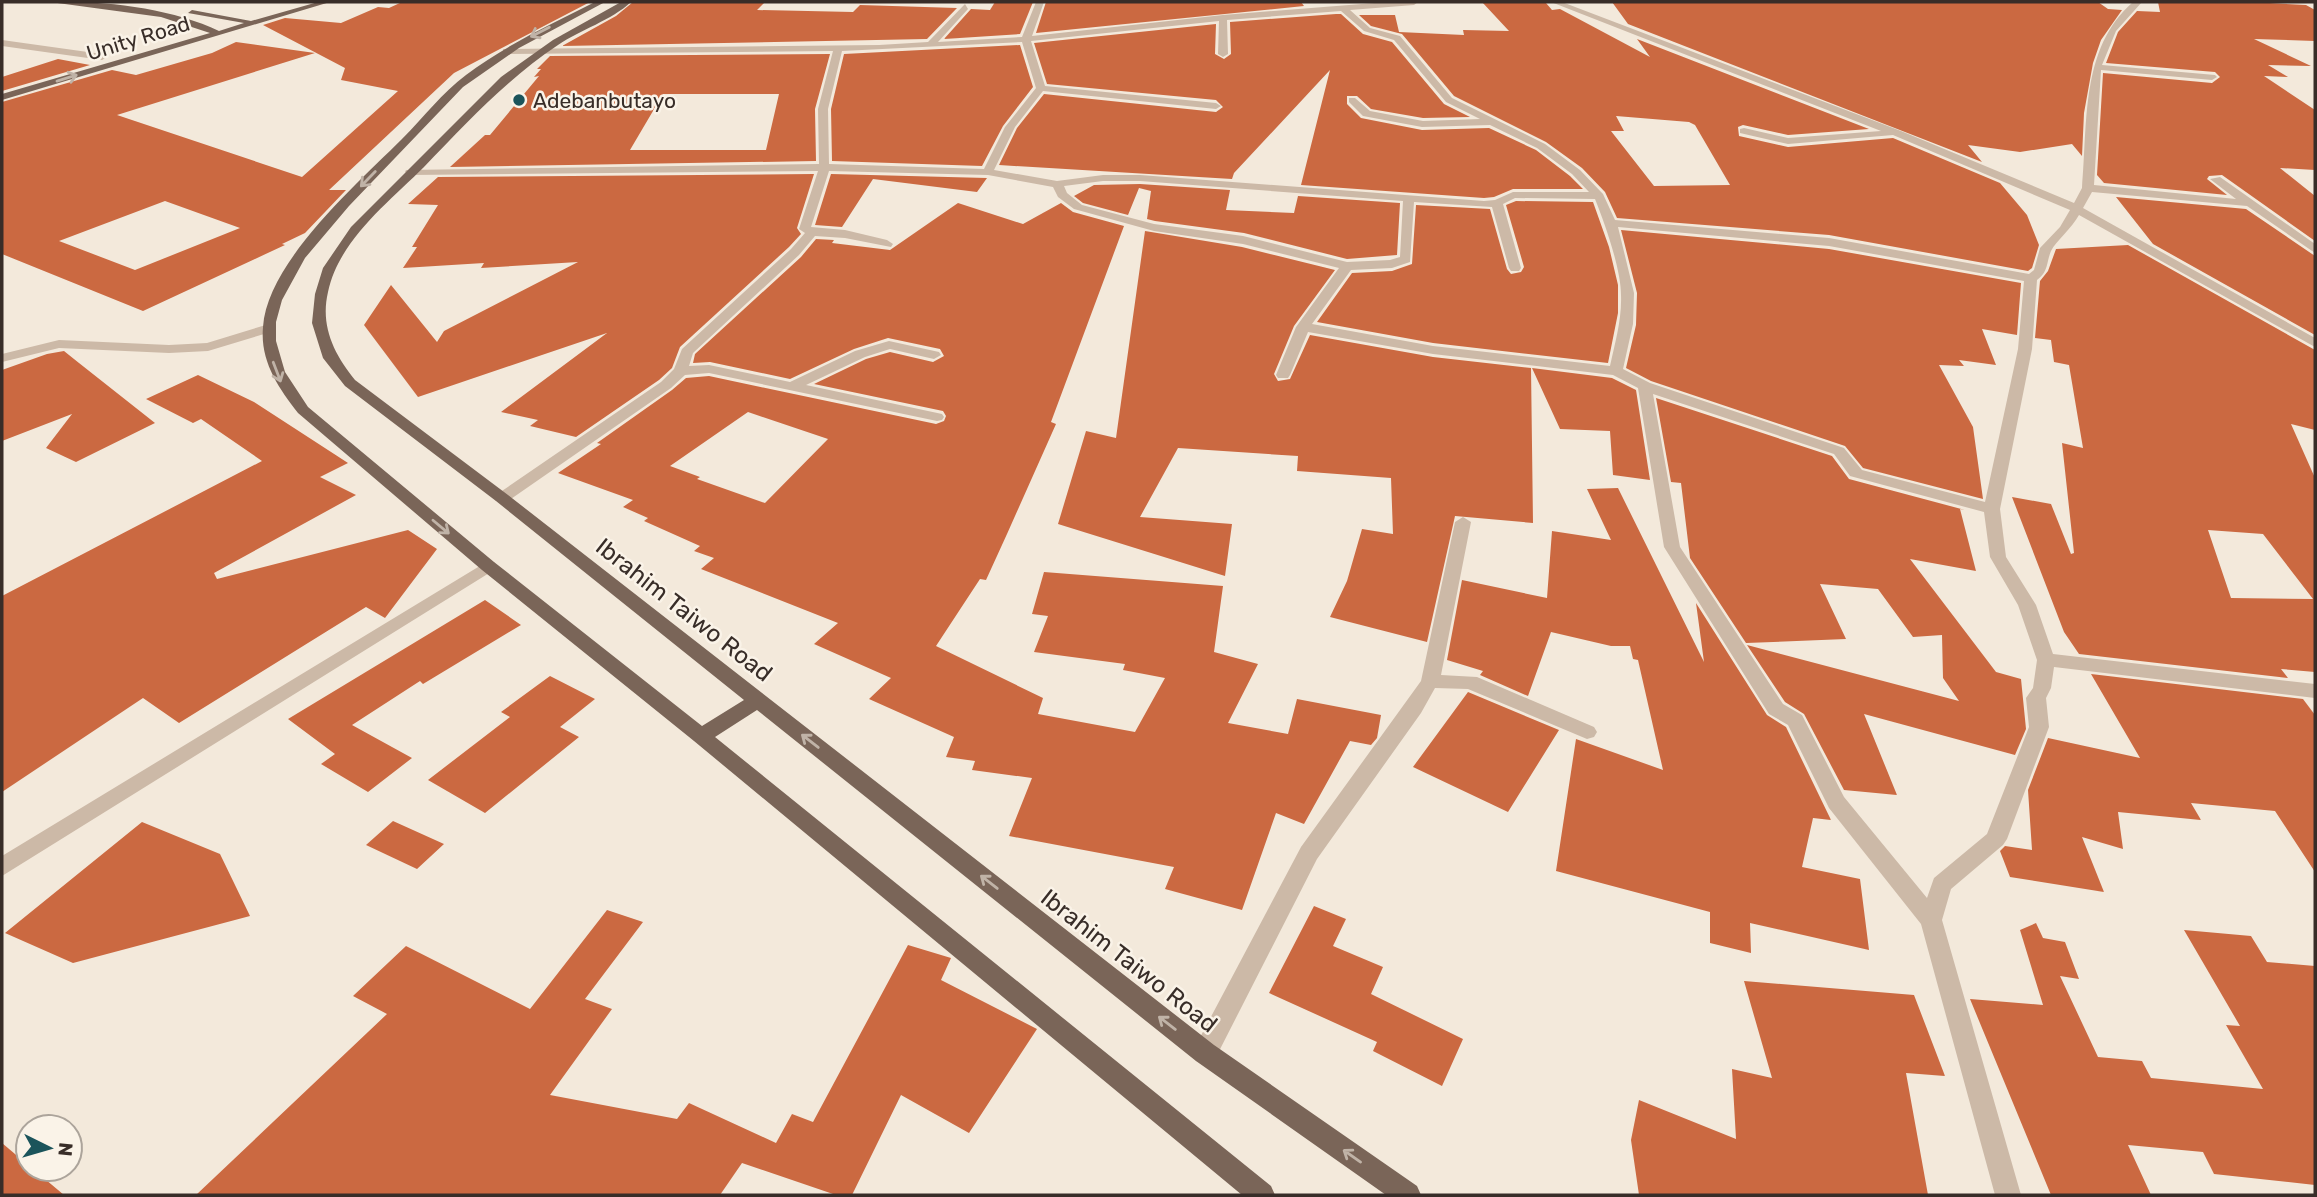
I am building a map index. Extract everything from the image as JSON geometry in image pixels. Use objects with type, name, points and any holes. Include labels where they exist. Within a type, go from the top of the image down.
[{"type":"main road","points":[[54,2],[158,16],[212,30]]},
{"type":"main road","points":[[116,2],[257,21]]},
{"type":"main road","name":"Unity Road","points":[[2,97],[212,30],[231,19],[291,2]]},
{"type":"main road","name":"Unity Road","points":[[2,86],[102,57],[326,2]]},
{"type":"main road","points":[[601,2],[506,51],[465,81],[361,187],[307,247],[286,276],[275,301],[269,328],[271,355],[281,383],[303,410],[488,566],[701,736],[1262,1195]]},
{"type":"main road","name":"Ibrahim Taiwo Road","points":[[627,2],[540,53],[504,79],[355,230],[328,268],[321,294],[319,323],[330,358],[350,383],[502,498],[1205,1053],[1408,1195]]},
{"type":"main road","points":[[701,736],[758,699]]},
{"type":"street","points":[[1040,2],[1026,39],[1041,88]]},
{"type":"street","points":[[506,51],[540,53],[651,49],[838,49],[929,45],[1026,39],[1223,18],[1315,5],[1343,8],[1414,2]]},
{"type":"street","points":[[1555,2],[1897,133],[2075,208],[2315,343]]},
{"type":"street","points":[[1611,223],[1829,242],[2031,278],[2040,272],[2046,248],[2065,229],[2088,188],[2097,67],[2101,49],[2123,14],[2138,2]]},
{"type":"street","points":[[929,45],[965,7]]},
{"type":"street","points":[[1343,8],[1362,28],[1373,35],[1397,38],[1449,100],[1489,122],[1520,133],[1546,149],[1576,172],[1599,196],[1611,223],[1628,293],[1626,324],[1616,370]]},
{"type":"street","points":[[1223,18],[1223,54]]},
{"type":"street","points":[[2,43],[102,57]]},
{"type":"street","points":[[838,49],[823,109],[824,168],[805,229],[812,232],[845,234],[887,244]]},
{"type":"street","points":[[2097,67],[2212,77]]},
{"type":"street","points":[[1041,88],[1216,106]]},
{"type":"street","points":[[988,172],[995,154],[1020,113],[1041,88]]},
{"type":"street","points":[[1352,100],[1367,114],[1422,124],[1489,122]]},
{"type":"street","points":[[1744,131],[1788,141],[1897,133]]},
{"type":"street","points":[[410,172],[824,168],[988,172],[1056,184],[1103,178],[1140,178],[1497,203],[1513,195],[1599,196]]},
{"type":"street","points":[[2216,179],[2315,249]]},
{"type":"street","points":[[1056,184],[1062,195],[1078,207],[1154,227],[1243,240],[1347,266],[1392,264],[1406,259],[1409,197]]},
{"type":"street","points":[[2088,188],[2248,203]]},
{"type":"street","points":[[1497,203],[1515,268]]},
{"type":"street","points":[[502,498],[666,385],[681,370],[687,352],[812,232]]},
{"type":"street","points":[[1283,375],[1303,327],[1347,266]]},
{"type":"street","points":[[1931,920],[1942,884],[1996,839],[2039,727],[2036,698],[2042,688],[2046,660],[2027,605],[1998,556],[1992,509],[2025,349],[2031,278]]},
{"type":"street","points":[[1303,327],[1433,350],[1616,370],[1645,386],[1839,451],[1856,473],[1992,509]]},
{"type":"street","points":[[2,358],[59,344],[169,349],[208,347],[269,328]]},
{"type":"street","points":[[793,386],[860,354],[889,345],[934,355]]},
{"type":"street","points":[[681,370],[709,369],[937,416]]},
{"type":"street","points":[[1645,386],[1672,547],[1776,709],[1795,720],[1836,802],[1931,920],[2008,1195]]},
{"type":"street","points":[[1205,1053],[1309,853],[1415,708],[1430,681],[1463,522]]},
{"type":"street","points":[[2,867],[488,566]]},
{"type":"street","points":[[2046,660],[2182,678],[2315,691]]},
{"type":"street","points":[[1430,681],[1470,682],[1587,732]]},
{"type":"building","points":[[402,2],[590,2],[454,73],[329,190],[346,190],[305,233],[282,244],[285,245],[143,311],[2,254],[2,102],[112,70],[136,75],[212,53],[236,42],[315,53],[117,115],[302,177],[398,91],[341,80],[345,68],[263,25],[285,18],[341,23],[378,7],[389,8]],"holes":[[[165,201],[240,228],[135,270],[59,241]]]},
{"type":"building","points":[[633,2],[765,2],[757,10],[853,12],[860,5],[957,8],[927,39],[562,46],[616,16]]},
{"type":"building","points":[[995,2],[1033,2],[1020,34],[944,39],[971,9],[990,10]]},
{"type":"building","points":[[1046,2],[1301,2],[1304,6],[1036,33]]},
{"type":"building","points":[[1482,2],[1546,3],[1552,10],[1560,9],[1650,57],[1637,39],[1869,129],[1788,135],[1743,125],[1738,127],[1739,136],[1788,147],[1893,138],[2000,183],[2027,215],[2039,245],[2032,268],[2028,271],[1829,235],[1617,218],[1605,192],[1582,168],[1546,142],[1454,96],[1402,34],[1371,26],[1359,15],[1395,15],[1399,32],[1464,35],[1463,30],[1509,31]],"holes":[[[1616,116],[1689,122],[1695,125],[1730,185],[1654,186],[1611,131],[1624,131]]]},
{"type":"building","points":[[1612,2],[2098,2],[2108,9],[2122,10],[2101,40],[2093,63],[2084,113],[2082,156],[2072,144],[2020,152],[1968,145],[1982,162],[1628,24]]},
{"type":"building","points":[[2158,2],[2252,2],[2306,5],[2315,10],[2315,41],[2254,39],[2311,66],[2268,65],[2288,77],[2264,76],[2315,110],[2315,170],[2280,168],[2315,196],[2315,241],[2222,175],[2209,176],[2207,179],[2227,195],[2104,183],[2097,175],[2103,73],[2212,83],[2220,77],[2215,72],[2106,63],[2118,32],[2137,11],[2160,12]]},
{"type":"building","points":[[1341,14],[1363,34],[1392,42],[1444,104],[1470,117],[1423,118],[1371,109],[1357,96],[1347,96],[1347,104],[1361,118],[1422,130],[1489,128],[1536,150],[1583,189],[1513,189],[1484,198],[1301,185],[1330,70],[1234,173],[1232,179],[999,165],[1017,128],[1044,94],[1216,112],[1223,107],[1216,100],[1047,84],[1034,43],[1216,24],[1215,54],[1224,59],[1231,54],[1230,22]]},
{"type":"building","points":[[1020,45],[1033,87],[1003,126],[982,166],[832,161],[831,109],[844,54]]},
{"type":"building","points":[[830,54],[815,109],[816,161],[450,167],[485,135],[490,135],[539,76],[534,77],[541,69],[537,69],[550,56]],"holes":[[[663,94],[779,94],[766,150],[630,150]]]},
{"type":"building","points":[[58,59],[90,65],[2,91],[2,77]]},
{"type":"building","points":[[814,174],[797,228],[801,234],[680,347],[672,368],[659,380],[576,437],[530,426],[538,420],[501,412],[607,333],[418,397],[364,325],[391,285],[437,342],[444,331],[578,262],[481,268],[484,263],[403,268],[417,247],[412,247],[438,205],[408,204],[438,177]]},
{"type":"building","points":[[831,174],[987,178],[977,192],[873,179],[842,227],[815,225]]},
{"type":"building","points":[[1140,184],[1230,190],[1226,210],[1294,213],[1298,196],[1400,203],[1397,255],[1347,259],[1244,233],[1147,219],[1151,191],[1139,188],[1128,215],[1083,203],[1074,196],[1094,185]]},
{"type":"building","points":[[2116,197],[2246,209],[2315,256],[2315,335],[2153,244]]},
{"type":"building","points":[[1516,201],[1593,202],[1609,247],[1618,285],[1618,313],[1608,363],[1433,343],[1317,322],[1352,273],[1392,271],[1412,264],[1416,205],[1490,209],[1507,269],[1511,274],[1521,272],[1524,267],[1506,205]]},
{"type":"building","points":[[958,203],[1023,224],[1061,203],[1073,212],[1124,226],[1051,422],[1056,424],[1007,534],[986,580],[980,579],[936,646],[1043,698],[1038,714],[1135,732],[1165,678],[1123,670],[1125,664],[1034,652],[1048,616],[1032,614],[1044,572],[1223,586],[1214,652],[1258,664],[1228,723],[1288,734],[1297,699],[1381,715],[1377,738],[1371,745],[1350,741],[1304,824],[1276,813],[1242,910],[1165,889],[1174,867],[1009,836],[1032,778],[972,770],[975,761],[946,757],[954,737],[869,699],[891,678],[814,644],[838,623],[701,569],[714,558],[694,551],[700,546],[644,521],[648,518],[623,507],[633,500],[558,473],[601,444],[597,443],[686,378],[709,376],[936,424],[944,421],[946,416],[943,411],[814,384],[866,359],[890,352],[933,362],[944,356],[940,349],[888,338],[854,349],[790,379],[710,362],[693,363],[695,354],[801,257],[816,239],[890,250]],"holes":[[[748,412],[828,439],[765,503],[697,479],[700,477],[670,466]]]},
{"type":"building","points":[[1621,230],[1829,249],[2021,283],[2017,335],[1982,329],[1996,365],[1959,360],[1964,366],[1939,365],[1973,427],[1983,499],[1863,468],[1845,446],[1651,381],[1626,368],[1636,325],[1637,293]]},
{"type":"building","points":[[1145,231],[1242,247],[1335,270],[1294,326],[1274,374],[1278,381],[1290,379],[1310,335],[1433,357],[1531,368],[1533,523],[1455,516],[1427,642],[1330,617],[1347,581],[1362,529],[1393,534],[1391,478],[1297,471],[1298,456],[1178,448],[1140,517],[1232,524],[1225,576],[1058,524],[1086,431],[1116,438]]},
{"type":"building","points":[[2128,245],[2315,350],[2315,430],[2291,424],[2315,478],[2315,672],[2281,669],[2288,678],[2079,654],[2064,632],[2012,497],[2051,504],[2071,554],[2074,553],[2062,443],[2083,448],[2069,365],[2054,362],[2051,340],[2035,338],[2040,281],[2048,271],[2056,249]],"holes":[[[2208,530],[2263,534],[2313,599],[2231,598]]]},
{"type":"building","points":[[64,351],[155,423],[76,462],[46,448],[72,414],[2,441],[2,370],[47,354]]},
{"type":"building","points":[[1532,368],[1612,378],[1636,390],[1650,480],[1613,475],[1610,431],[1560,429]]},
{"type":"building","points":[[198,375],[254,402],[348,463],[320,477],[356,495],[214,573],[217,579],[408,530],[437,549],[385,618],[366,607],[179,723],[143,698],[2,792],[2,596],[262,461],[201,419],[193,423],[146,399]]},
{"type":"building","points":[[1656,398],[1832,456],[1849,479],[1965,510],[1960,509],[1976,571],[1910,559],[1996,672],[2021,679],[2026,729],[2015,755],[1864,714],[1897,795],[1844,790],[1804,714],[1785,702],[1747,645],[1959,701],[1943,678],[1942,635],[1913,637],[1878,589],[1820,584],[1846,639],[1746,643],[1690,558],[1681,483],[1671,482]]},
{"type":"building","points":[[1618,488],[1704,662],[1696,603],[1767,715],[1786,727],[1831,820],[1813,818],[1802,867],[1860,879],[1869,950],[1750,923],[1751,953],[1710,943],[1710,912],[1556,871],[1576,739],[1663,770],[1638,660],[1633,659],[1630,646],[1611,646],[1551,632],[1528,696],[1480,675],[1483,671],[1447,660],[1462,580],[1547,598],[1552,531],[1611,540],[1587,489]]},
{"type":"building","points":[[485,600],[521,625],[423,684],[420,681],[352,725],[412,758],[368,792],[321,764],[335,754],[288,719]]},
{"type":"building","points":[[2091,674],[2303,699],[2315,715],[2315,872],[2275,811],[2191,803],[2201,820],[2118,812],[2123,849],[2082,837],[2104,892],[2010,877],[2000,851],[2005,846],[2032,850],[2028,790],[2048,738],[2140,758]]},
{"type":"building","points":[[550,676],[595,699],[560,727],[579,737],[485,813],[428,780],[510,717],[501,712]]},
{"type":"building","points":[[1468,692],[1559,730],[1508,812],[1413,767]]},
{"type":"building","points":[[393,821],[444,844],[417,869],[366,845]]},
{"type":"building","points":[[142,822],[220,854],[250,916],[73,963],[5,933]]},
{"type":"building","points":[[1314,906],[1346,919],[1333,946],[1383,967],[1371,994],[1463,1039],[1442,1086],[1373,1051],[1377,1042],[1269,993]]},
{"type":"building","points":[[607,910],[643,922],[585,999],[612,1009],[550,1095],[677,1119],[689,1103],[776,1143],[792,1114],[813,1122],[908,945],[951,958],[941,980],[1037,1029],[969,1133],[901,1095],[852,1195],[836,1195],[742,1163],[720,1195],[196,1195],[387,1014],[353,996],[406,946],[530,1009]]},
{"type":"building","points":[[2036,923],[2043,938],[2065,942],[2079,979],[2060,976],[2098,1057],[2142,1061],[2151,1078],[2263,1089],[2226,1025],[2240,1026],[2184,930],[2251,936],[2267,962],[2315,966],[2315,1185],[2214,1174],[2203,1152],[2128,1145],[2151,1195],[2051,1195],[1970,999],[2043,1005],[2020,930]]},
{"type":"building","points":[[1744,981],[1914,995],[1945,1076],[1906,1073],[1928,1195],[1639,1195],[1631,1140],[1639,1100],[1736,1139],[1732,1069],[1772,1078]]},
{"type":"building","points":[[2,1143],[14,1153],[14,1183],[50,1183],[64,1195],[2,1195]]},
{"type":"place","name":"Adebanbutayo","points":[[519,100]]}]
